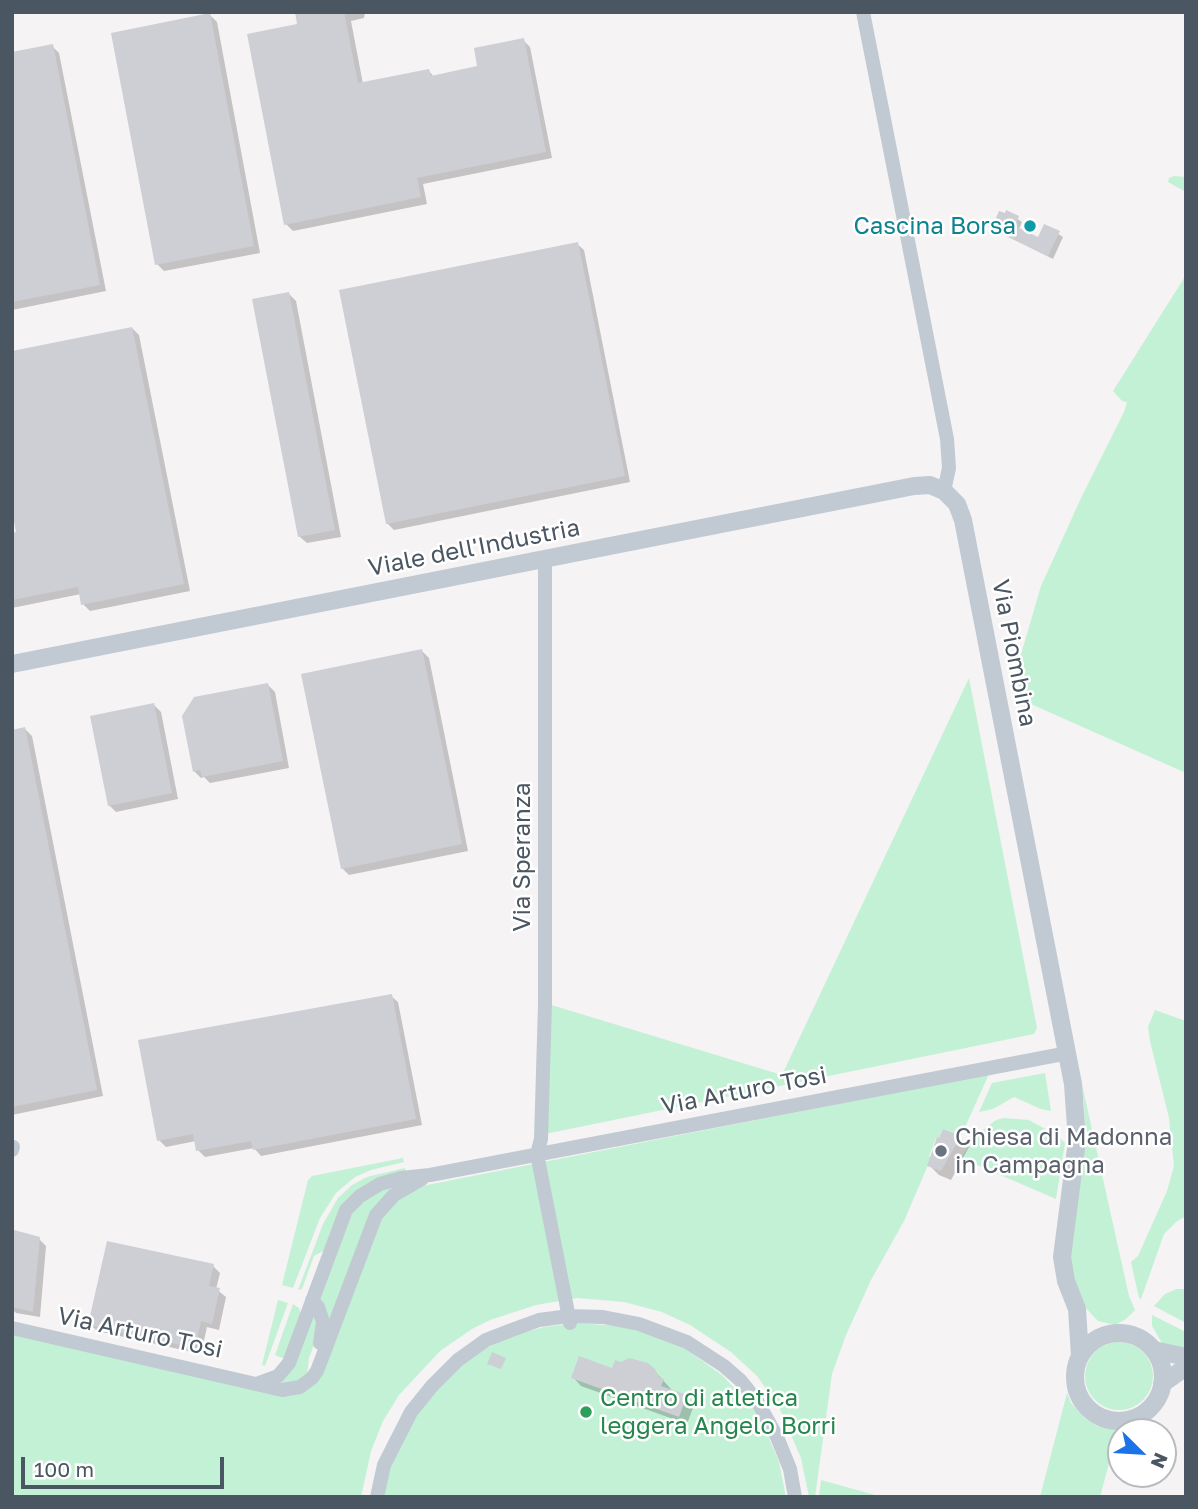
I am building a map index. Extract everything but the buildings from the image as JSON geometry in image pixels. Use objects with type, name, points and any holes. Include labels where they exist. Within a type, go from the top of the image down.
[{"type":"street","points":[[863,12],[947,439],[948,468],[944,491]]},
{"type":"street","name":"Viale dell'Industria","points":[[12,664],[919,485],[930,485],[944,491]]},
{"type":"street","name":"Via Piombina","points":[[944,491],[957,504],[965,528],[1068,1053],[1076,1109],[1077,1141],[1062,1257],[1066,1281],[1077,1309],[1080,1356],[1074,1374],[1077,1393],[1088,1409],[1104,1419],[1123,1421],[1144,1413],[1159,1395],[1162,1384],[1186,1367]]},
{"type":"street","name":"Via Speranza","points":[[545,559],[545,1004],[541,1139],[537,1154],[569,1319]]},
{"type":"street","name":"Via Arturo Tosi","points":[[259,1383],[278,1376],[289,1363],[343,1217],[354,1202],[380,1184],[1068,1053]]},
{"type":"street","name":"Via Arturo Tosi","points":[[12,1328],[289,1390],[303,1386],[312,1378],[376,1215],[400,1191],[430,1175]]},
{"type":"street","points":[[312,1300],[321,1312],[323,1327],[313,1363],[312,1378]]},
{"type":"street","points":[[1077,1309],[1088,1320],[1111,1333],[1130,1334],[1140,1338],[1154,1350],[1163,1372],[1162,1384]]},
{"type":"street","points":[[377,1497],[384,1465],[406,1421],[432,1386],[458,1360],[486,1340],[539,1320],[603,1317],[639,1324],[687,1342],[740,1380],[757,1401],[778,1437],[790,1469],[795,1497]]},
{"type":"street","points":[[1080,1356],[1093,1341],[1111,1333]]},
{"type":"street","points":[[1154,1350],[1186,1357]]},
{"type":"green space","points":[[1186,177],[1186,192],[1168,182],[1169,178]]},
{"type":"green space","points":[[1186,275],[1186,773],[1022,700],[1017,668],[1041,586],[1124,412],[1127,402],[1122,401],[1113,391]]},
{"type":"green space","points":[[969,678],[1037,1028],[1034,1034],[545,1134],[548,1004],[782,1075]]},
{"type":"green space","points":[[1155,1010],[1186,1021],[1186,1216],[1164,1234],[1141,1299],[1131,1262],[1138,1256],[1167,1191],[1174,1166],[1169,1118],[1148,1027]]},
{"type":"green space","points":[[1079,1071],[1129,1296],[1135,1310],[1115,1325],[1098,1321],[1083,1305],[1073,1278],[1069,1252],[1085,1136]]},
{"type":"green space","points":[[1045,1073],[1051,1111],[1014,1097],[993,1109],[979,1112],[992,1083]]},
{"type":"green space","points":[[989,1074],[961,1136],[943,1129],[939,1138],[936,1138],[929,1156],[931,1158],[904,1221],[871,1280],[846,1335],[832,1374],[815,1497],[809,1497],[801,1458],[779,1407],[757,1376],[731,1352],[690,1325],[662,1312],[624,1302],[577,1298],[536,1305],[490,1320],[440,1351],[399,1395],[383,1421],[371,1451],[361,1497],[12,1497],[12,1335],[309,1388],[379,1221],[396,1200],[422,1186]]},
{"type":"green space","points":[[996,1120],[1029,1120],[1058,1136],[1065,1143],[1056,1199],[961,1158],[976,1135]]},
{"type":"green space","points":[[403,1158],[404,1162],[355,1177],[336,1193],[320,1218],[293,1288],[282,1285],[308,1180],[312,1176]]},
{"type":"green space","points":[[405,1168],[406,1173],[371,1184],[325,1250],[314,1256],[302,1289],[298,1290],[323,1224],[338,1198],[352,1185],[367,1177]]},
{"type":"green space","points":[[394,1185],[329,1321],[318,1298],[345,1225],[354,1211],[370,1196]]},
{"type":"green space","points":[[1186,1289],[1186,1323],[1154,1306],[1165,1294]]},
{"type":"green space","points":[[278,1300],[288,1303],[265,1366],[262,1365]]},
{"type":"green space","points":[[293,1304],[299,1308],[301,1314],[285,1359],[275,1355]]},
{"type":"green space","points":[[314,1314],[318,1334],[309,1358],[307,1376],[301,1380],[279,1384]]},
{"type":"green space","points":[[1152,1315],[1186,1332],[1186,1351],[1162,1343],[1152,1326]]},
{"type":"green space","name":"Centro di atletica leggera Angelo Borri","points":[[577,1323],[633,1327],[684,1348],[722,1375],[762,1422],[779,1462],[786,1497],[383,1497],[395,1453],[425,1401],[465,1362],[510,1336],[544,1327]]},
{"type":"green space","points":[[1112,1342],[1126,1342],[1138,1347],[1148,1357],[1153,1376],[1148,1395],[1138,1405],[1126,1410],[1112,1410],[1100,1405],[1090,1395],[1085,1383],[1085,1369],[1090,1357],[1100,1347]]},
{"type":"green space","points":[[1067,1393],[1071,1403],[1086,1419],[1097,1426],[1107,1428],[1107,1471],[1100,1497],[1040,1497]]},
{"type":"green space","points":[[821,1480],[882,1497],[819,1497]]},
{"type":"place","name":"Cascina Borsa","points":[[1030,226]]},
{"type":"place","name":"Chiesa di Madonna in Campagna","points":[[941,1151]]},
{"type":"place","name":"Centro di atletica leggera Angelo Borri","points":[[586,1412]]}]
